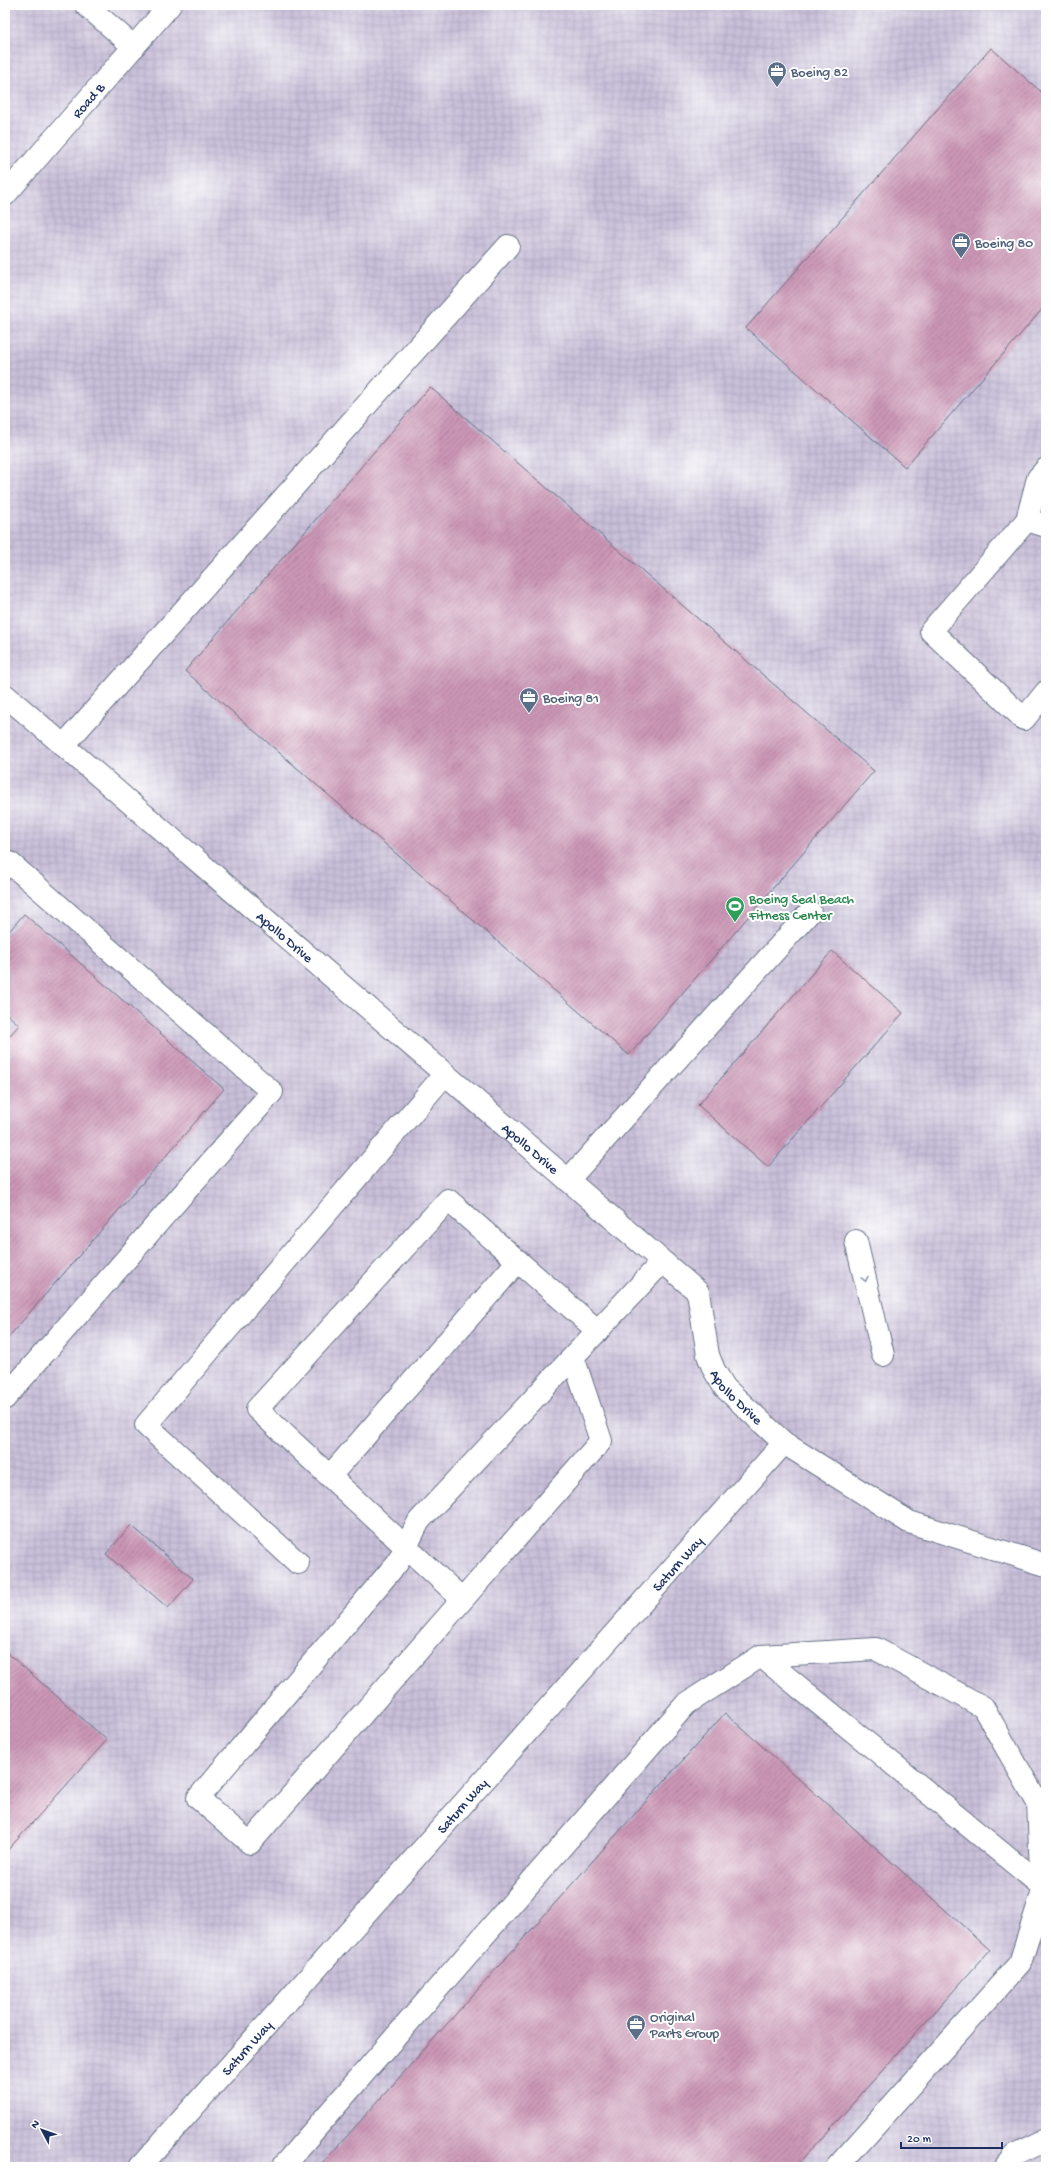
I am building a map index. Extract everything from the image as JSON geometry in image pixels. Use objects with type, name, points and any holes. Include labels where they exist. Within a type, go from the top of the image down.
[{"type":"lane","points":[[86,5],[134,47]]},
{"type":"lane","name":"Road B","points":[[5,195],[170,5]]},
{"type":"lane","points":[[64,746],[508,246]]},
{"type":"lane","points":[[1046,469],[1038,478],[1036,523],[931,631],[1024,719],[1046,692]]},
{"type":"lane","name":"Apollo Drive","points":[[5,695],[698,1292],[708,1355],[714,1370],[726,1388],[784,1443],[909,1522],[1046,1566]]},
{"type":"lane","points":[[5,868],[10,863],[272,1092],[5,1398]]},
{"type":"lane","points":[[568,1180],[810,912]]},
{"type":"lane","points":[[298,1563],[146,1425],[445,1074]]},
{"type":"lane","points":[[462,1599],[257,1409],[448,1200],[598,1331]]},
{"type":"lane","points":[[856,1241],[883,1355]]},
{"type":"lane","points":[[330,1476],[518,1260]]},
{"type":"lane","points":[[573,1357],[601,1441],[250,1843],[198,1798],[398,1562],[419,1521],[662,1262]]},
{"type":"lane","name":"Saturn Way","points":[[140,2167],[784,1443]]},
{"type":"lane","points":[[282,2167],[686,1704],[761,1656],[876,1649],[983,1706],[1038,1803],[1042,1894],[1020,1963],[837,2167]]},
{"type":"lane","points":[[761,1656],[1042,1886]]},
{"type":"lane","points":[[1005,2167],[1015,2156],[1046,2140]]},
{"type":"shaded area","points":[[5,5],[1046,5],[1046,2167],[5,2167]]},
{"type":"building","points":[[991,48],[1046,96],[1046,305],[905,467],[746,328]]},
{"type":"building","points":[[430,387],[874,771],[629,1055],[185,671]]},
{"type":"building","points":[[24,914],[224,1089],[5,1341],[5,1041],[19,1025],[5,1012],[5,936]]},
{"type":"building","points":[[832,951],[903,1013],[768,1167],[698,1105]]},
{"type":"building","points":[[131,1525],[193,1579],[168,1608],[106,1554]]},
{"type":"building","points":[[5,1651],[107,1740],[5,1853]]},
{"type":"building","points":[[725,1713],[990,1950],[796,2167],[324,2167],[321,2165]]},
{"type":"place","name":"Boeing 82","points":[[777,88]]},
{"type":"place","name":"Boeing 80","points":[[961,259]]},
{"type":"place","name":"Boeing 81","points":[[529,714]]},
{"type":"place","name":"Boeing Seal Beach Fitness Center","points":[[735,923]]},
{"type":"place","name":"Original Parts Group","points":[[636,2041]]}]
